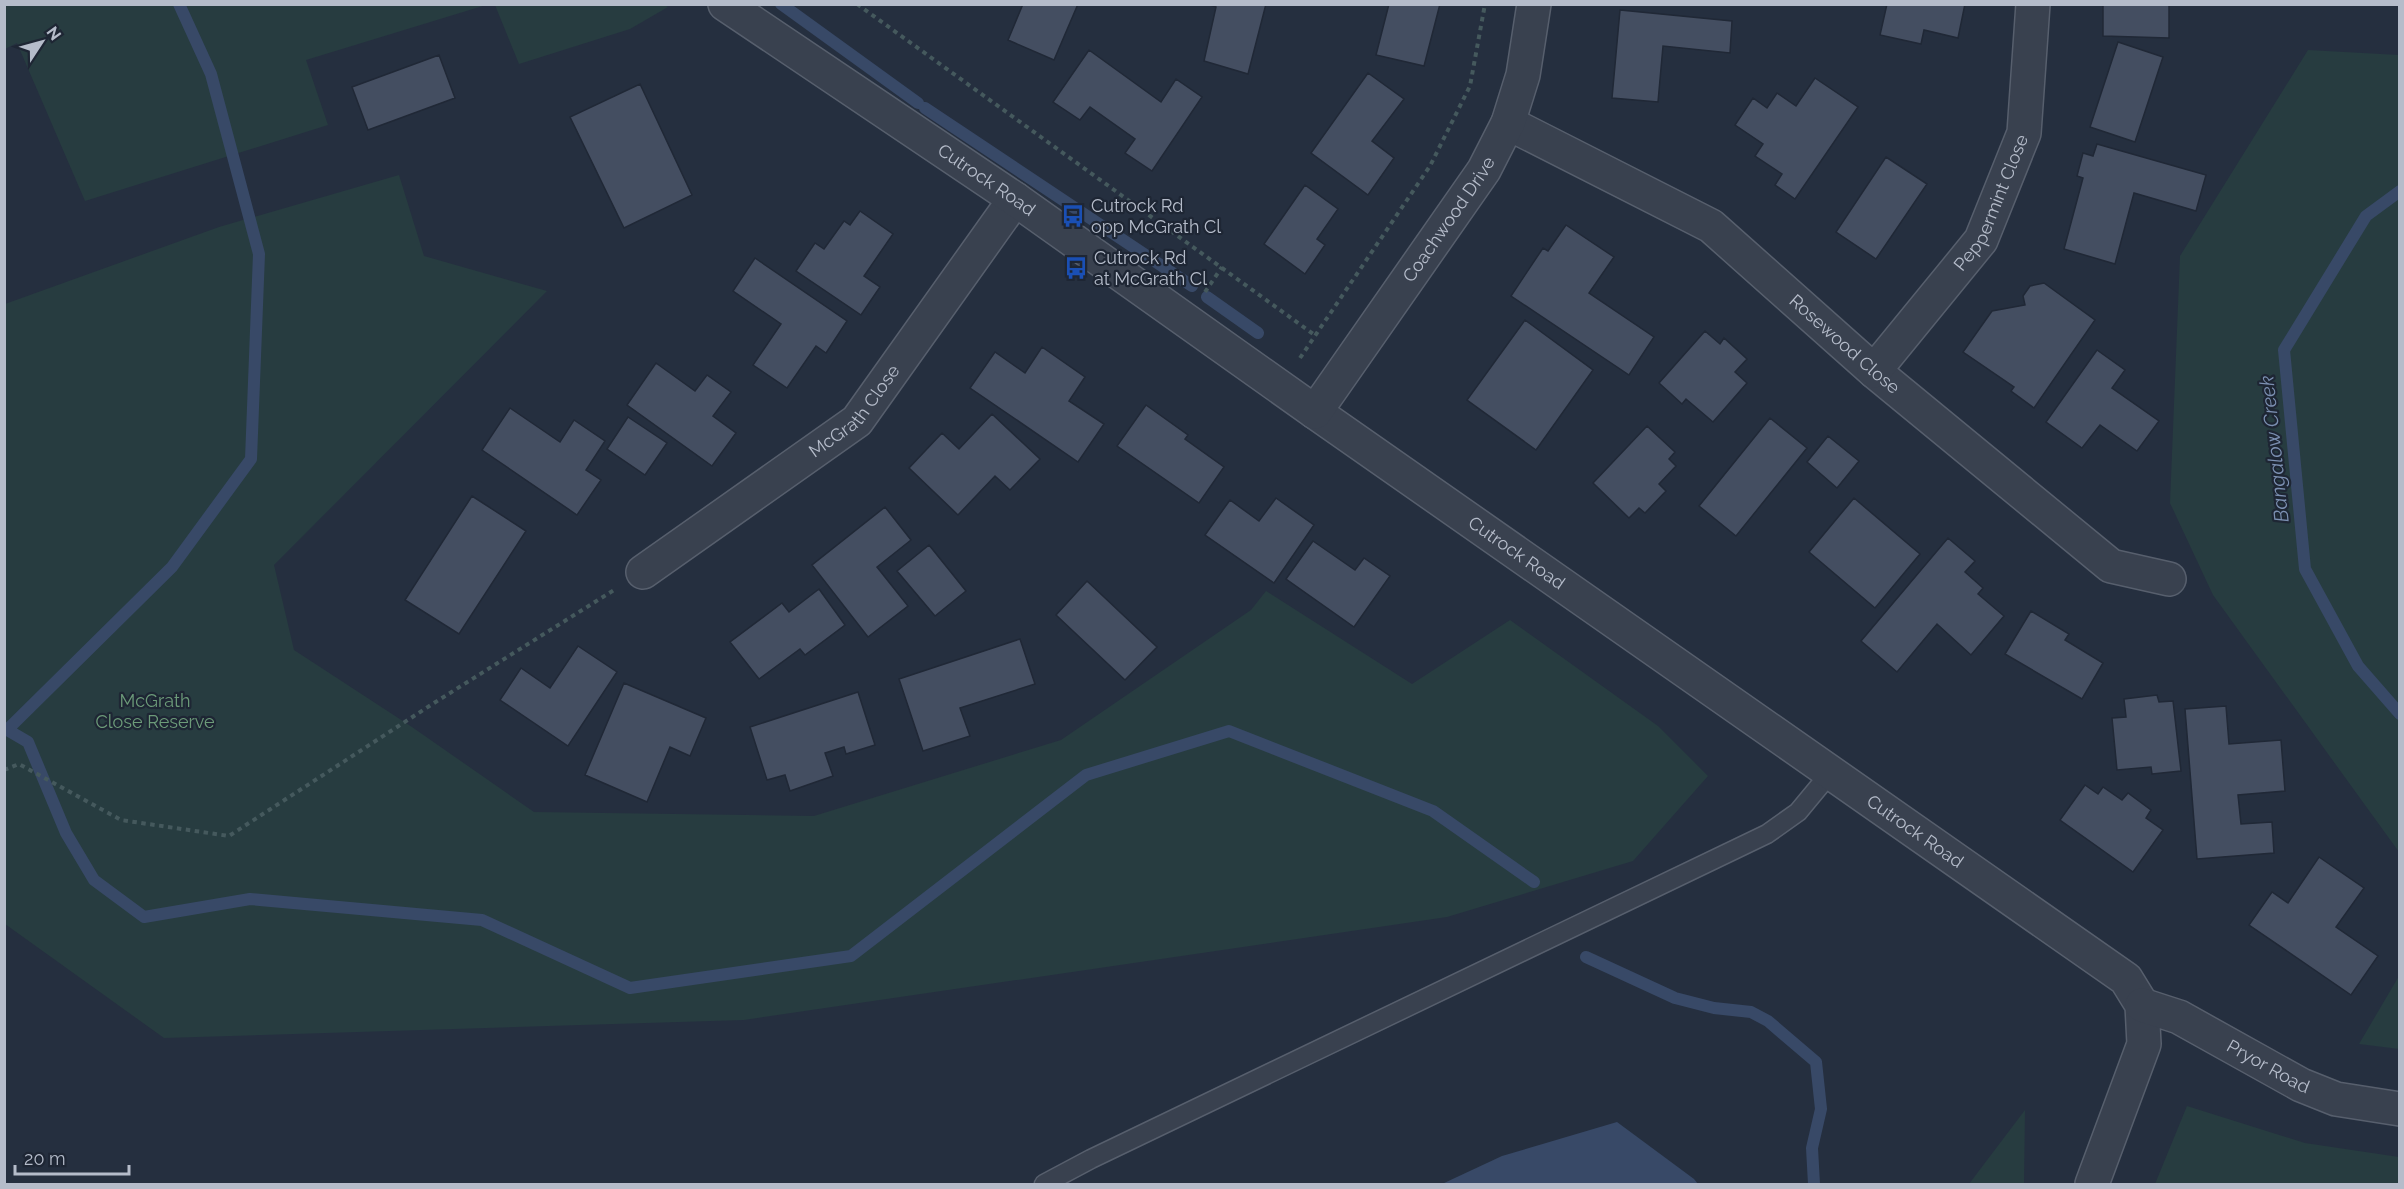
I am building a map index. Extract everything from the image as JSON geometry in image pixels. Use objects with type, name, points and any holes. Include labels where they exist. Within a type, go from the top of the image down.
[{"type":"street","name":"Cutrock Road","points":[[725,4],[1015,199],[1315,412],[1832,771],[2126,979],[2142,1005],[2144,1044],[2092,1185]]},
{"type":"street","name":"Coachwood Drive","points":[[1315,412],[1457,212],[1484,170],[1508,123],[1523,75],[1534,4]]},
{"type":"street","name":"Peppermint Close","points":[[1874,371],[1981,240],[2024,133],[2033,4]]},
{"type":"street","name":"Rosewood Close","points":[[1508,123],[1711,226],[1874,371],[2111,566],[2169,579]]},
{"type":"street","name":"McGrath Close","points":[[643,572],[857,421],[1015,199]]},
{"type":"street","name":"Pryor Road","points":[[2142,1005],[2179,1017],[2301,1085],[2336,1099],[2400,1109]]},
{"type":"lane","points":[[1044,1185],[1091,1158],[1767,834],[1798,812],[1832,771]]},
{"type":"path","points":[[856,4],[1316,336]]},
{"type":"path","points":[[1279,386],[1316,336],[1430,166],[1470,86],[1485,4]]},
{"type":"path","points":[[4,770],[19,764],[121,820],[229,836],[434,703],[643,572]]},
{"type":"green space","points":[[5,4],[486,5],[306,60],[328,125],[85,201],[17,43],[5,49]]},
{"type":"green space","points":[[495,5],[664,5],[668,7],[630,29],[519,64]]},
{"type":"green space","points":[[2308,50],[2399,55],[2399,852],[2213,595],[2170,503],[2180,256]]},
{"type":"green space","name":"McGrath Close Reserve","points":[[399,175],[424,256],[547,291],[274,565],[294,650],[412,727],[534,812],[814,816],[1061,740],[1251,610],[1266,591],[1412,684],[1510,620],[1658,726],[1708,776],[1633,861],[1447,917],[744,1020],[164,1038],[5,924],[5,304],[219,227]]},
{"type":"green space","points":[[2399,976],[2399,1049],[2359,1044]]},
{"type":"green space","points":[[2187,1106],[2305,1143],[2399,1157],[2399,1184],[2155,1184]]},
{"type":"green space","points":[[2025,1110],[2024,1184],[1969,1184]]},
{"type":"water","points":[[1617,1122],[1698,1184],[1442,1184],[1502,1156]]},
{"type":"building","points":[[1023,4],[1078,4],[1054,60],[1008,40]]},
{"type":"building","points":[[1207,4],[1266,4],[1248,74],[1204,61],[1216,7]]},
{"type":"building","points":[[1389,4],[1440,4],[1424,66],[1376,55]]},
{"type":"building","points":[[1887,4],[1965,4],[1958,38],[1924,30],[1921,44],[1880,35]]},
{"type":"building","points":[[2103,4],[2169,4],[2169,38],[2103,36]]},
{"type":"building","points":[[1620,10],[1732,21],[1730,53],[1663,46],[1658,102],[1612,98]]},
{"type":"building","points":[[2118,42],[2163,57],[2135,142],[2090,127]]},
{"type":"building","points":[[1089,50],[1161,102],[1176,79],[1202,97],[1152,171],[1125,153],[1135,139],[1090,107],[1080,120],[1053,102]]},
{"type":"building","points":[[439,55],[455,98],[368,130],[352,87]]},
{"type":"building","points":[[1368,73],[1404,99],[1372,141],[1394,158],[1368,195],[1311,153]]},
{"type":"building","points":[[1815,78],[1858,107],[1795,199],[1775,185],[1782,174],[1755,156],[1763,144],[1735,125],[1753,98],[1767,108],[1777,93],[1796,106]]},
{"type":"building","points":[[640,84],[692,195],[624,228],[570,117]]},
{"type":"building","points":[[2097,144],[2206,175],[2196,211],[2134,193],[2115,264],[2064,249],[2083,178],[2077,176],[2083,153],[2093,156]]},
{"type":"building","points":[[1886,157],[1927,184],[1876,259],[1836,232]]},
{"type":"building","points":[[1305,185],[1338,209],[1317,239],[1325,245],[1305,274],[1264,244]]},
{"type":"building","points":[[860,211],[893,234],[864,276],[880,287],[861,315],[796,271],[815,243],[824,249],[844,221],[850,225]]},
{"type":"building","points":[[1566,225],[1614,257],[1589,293],[1654,337],[1629,375],[1511,296],[1543,248],[1548,251]]},
{"type":"building","points":[[755,258],[847,321],[826,353],[816,346],[787,388],[753,365],[781,324],[733,291]]},
{"type":"building","points":[[2044,283],[2095,320],[2034,408],[2011,391],[2014,387],[1963,352],[1992,311],[2025,305],[2023,296],[2030,286]]},
{"type":"building","points":[[1525,320],[1593,370],[1536,450],[1467,400]]},
{"type":"building","points":[[1705,331],[1720,344],[1724,338],[1747,359],[1735,372],[1747,383],[1713,422],[1686,399],[1682,404],[1659,383]]},
{"type":"building","points":[[1042,347],[1085,377],[1069,401],[1104,424],[1078,462],[970,388],[995,352],[1025,373]]},
{"type":"building","points":[[2097,350],[2125,370],[2112,388],[2159,421],[2137,451],[2100,425],[2082,448],[2046,422]]},
{"type":"building","points":[[656,363],[695,391],[707,375],[731,392],[713,416],[736,433],[712,466],[627,405]]},
{"type":"building","points":[[1146,405],[1188,435],[1185,439],[1224,467],[1199,503],[1117,446]]},
{"type":"building","points":[[510,408],[560,442],[574,420],[605,441],[586,470],[601,480],[577,515],[482,450]]},
{"type":"building","points":[[992,414],[1040,459],[1010,490],[995,476],[958,515],[909,468],[942,433],[959,449]]},
{"type":"building","points":[[628,417],[667,443],[645,475],[607,449]]},
{"type":"building","points":[[1770,418],[1807,448],[1736,536],[1699,506]]},
{"type":"building","points":[[1647,426],[1675,452],[1669,459],[1676,466],[1659,484],[1666,491],[1645,513],[1639,508],[1629,518],[1593,483]]},
{"type":"building","points":[[1828,436],[1859,461],[1837,488],[1807,462]]},
{"type":"building","points":[[472,496],[526,531],[459,634],[405,600]]},
{"type":"building","points":[[1276,498],[1314,525],[1274,583],[1205,535],[1230,500],[1259,521]]},
{"type":"building","points":[[1854,498],[1920,554],[1875,608],[1809,552]]},
{"type":"building","points":[[885,507],[911,540],[877,567],[908,606],[868,637],[812,565]]},
{"type":"building","points":[[1948,538],[1975,561],[1965,572],[1983,588],[1978,594],[2004,616],[1971,655],[1937,624],[1897,672],[1861,641]]},
{"type":"building","points":[[1313,541],[1355,570],[1364,558],[1390,576],[1354,627],[1286,579]]},
{"type":"building","points":[[929,545],[966,591],[935,616],[897,571]]},
{"type":"building","points":[[1087,581],[1157,647],[1125,680],[1056,615]]},
{"type":"building","points":[[819,589],[845,625],[805,655],[800,649],[759,679],[730,642],[782,603],[789,612]]},
{"type":"building","points":[[2031,611],[2069,634],[2065,640],[2103,663],[2082,699],[2005,654]]},
{"type":"building","points":[[1020,639],[1035,684],[960,708],[970,736],[923,751],[899,679]]},
{"type":"building","points":[[578,646],[617,672],[568,746],[500,700],[521,668],[550,688]]},
{"type":"building","points":[[624,683],[706,718],[690,756],[670,747],[647,802],[585,775]]},
{"type":"building","points":[[858,692],[875,745],[846,754],[844,747],[825,753],[833,776],[790,791],[785,775],[767,780],[750,727]]},
{"type":"building","points":[[2157,695],[2159,702],[2173,701],[2181,771],[2152,774],[2151,767],[2117,770],[2112,718],[2126,717],[2124,699]]},
{"type":"building","points":[[2226,706],[2229,744],[2281,740],[2285,791],[2238,795],[2241,824],[2272,822],[2274,853],[2197,859],[2185,709]]},
{"type":"building","points":[[2085,785],[2098,794],[2103,787],[2122,800],[2128,793],[2151,810],[2146,818],[2163,830],[2133,872],[2060,820]]},
{"type":"building","points":[[2319,857],[2364,888],[2336,927],[2378,956],[2351,995],[2249,925],[2272,892],[2288,903]]},
{"type":"waterway","points":[[7,730],[172,567],[251,459],[259,254],[211,74],[179,4]]},
{"type":"waterway","points":[[781,4],[918,103]]},
{"type":"waterway","points":[[925,108],[1192,286]]},
{"type":"waterway","name":"Bangalow Creek","points":[[2400,191],[2366,216],[2284,350],[2305,569],[2358,666],[2400,714]]},
{"type":"waterway","points":[[1207,297],[1258,333]]},
{"type":"waterway","points":[[4,728],[28,742],[66,833],[94,880],[144,917],[250,899],[482,920],[630,988],[851,956],[1086,775],[1229,731],[1433,811],[1534,882]]},
{"type":"waterway","points":[[1586,957],[1675,998],[1714,1008],[1751,1012],[1768,1021],[1816,1062],[1821,1109],[1812,1148],[1814,1184]]},
{"type":"place","name":"Cutrock Rd opp McGrath Cl","points":[[1073,216]]},
{"type":"place","name":"Cutrock Rd at McGrath Cl","points":[[1076,268]]}]
